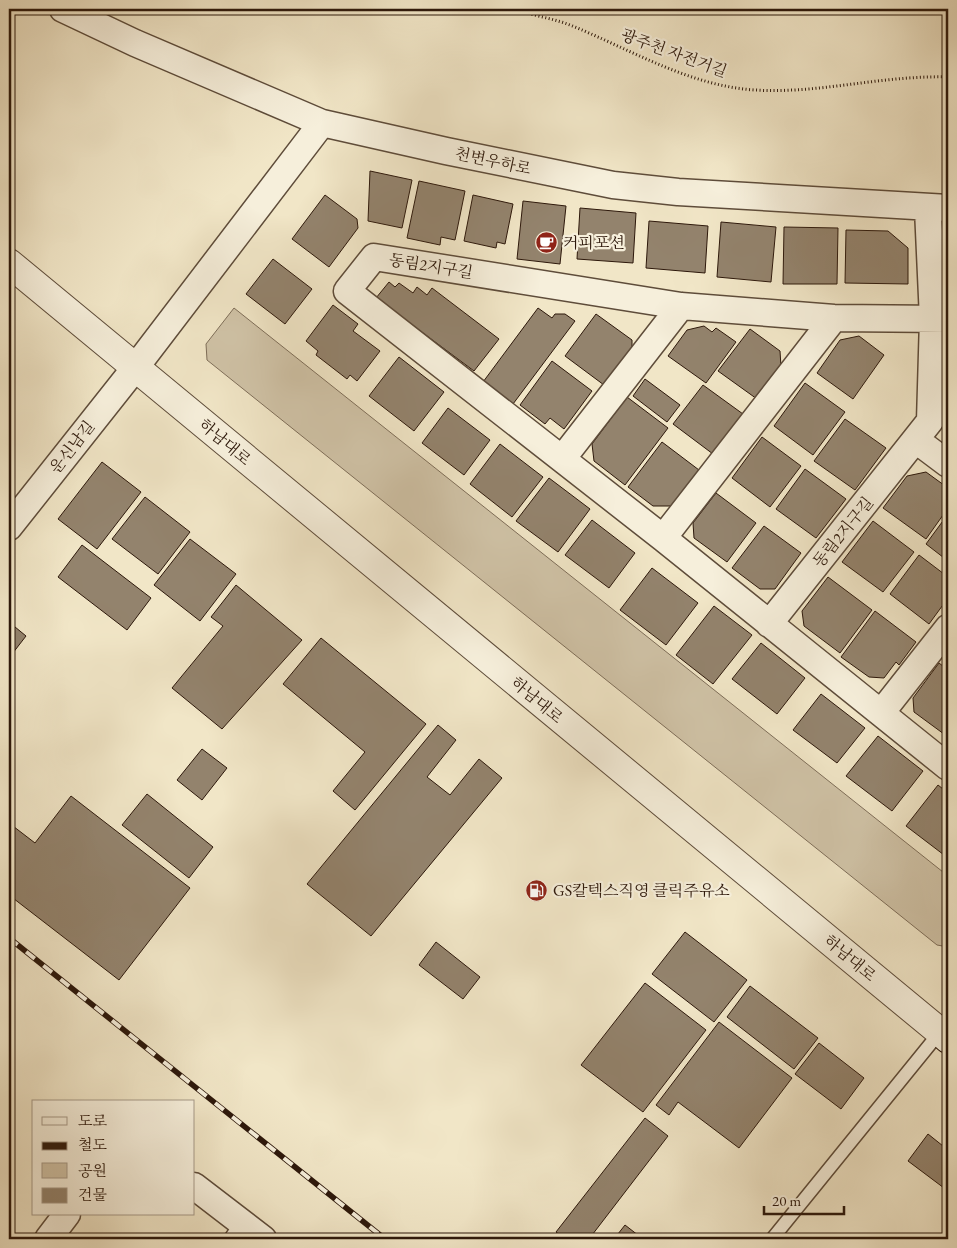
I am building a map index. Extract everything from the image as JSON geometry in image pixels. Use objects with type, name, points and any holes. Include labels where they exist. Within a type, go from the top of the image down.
[{"type":"street","name":"천변우하로","points":[[63,9],[135,43],[322,123],[446,152],[614,185],[678,192],[938,208]]},
{"type":"street","points":[[135,368],[322,123]]},
{"type":"street","name":"동림2지구길","points":[[769,624],[930,421],[941,319],[938,208]]},
{"type":"street","name":"동림2지구길","points":[[941,319],[834,318],[681,306],[374,257],[348,291],[663,538],[948,767]]},
{"type":"street","name":"하남대로","points":[[9,264],[945,1030]]},
{"type":"street","points":[[562,459],[681,306]]},
{"type":"street","points":[[663,538],[834,318]]},
{"type":"street","name":"운신남길","points":[[9,527],[135,368]]},
{"type":"street","points":[[916,440],[948,464]]},
{"type":"street","points":[[881,713],[948,628]]},
{"type":"street","points":[[195,1187],[235,1231],[263,1239]]},
{"type":"street","points":[[48,1239],[65,1216]]},
{"type":"lane","name":"하남대로","points":[[772,1239],[945,1030]]},
{"type":"path","name":"광주천 자전거길","points":[[515,9],[567,24],[666,67],[722,86],[756,90],[808,90],[914,76],[948,77]]},
{"type":"green space","points":[[234,308],[948,876],[948,947],[937,945],[207,360],[206,344]]},
{"type":"building","points":[[370,171],[412,180],[402,228],[368,221]]},
{"type":"building","points":[[419,181],[465,191],[455,240],[441,237],[440,245],[407,238]]},
{"type":"building","points":[[325,195],[357,219],[358,228],[329,267],[292,239]]},
{"type":"building","points":[[473,195],[513,204],[505,244],[497,242],[496,248],[464,241]]},
{"type":"building","points":[[523,201],[566,206],[560,264],[517,259]]},
{"type":"building","points":[[580,208],[636,213],[633,263],[577,259]]},
{"type":"building","points":[[649,221],[708,226],[705,273],[646,268]]},
{"type":"building","points":[[721,222],[776,227],[771,282],[717,277]]},
{"type":"building","points":[[784,227],[838,228],[837,284],[783,284]]},
{"type":"building","points":[[846,230],[888,231],[908,248],[908,284],[845,283]]},
{"type":"building","points":[[273,259],[312,289],[285,324],[246,294]]},
{"type":"building","points":[[389,282],[395,287],[399,283],[413,293],[417,287],[427,295],[432,288],[499,339],[474,371],[376,298]]},
{"type":"building","points":[[333,305],[358,324],[353,331],[380,351],[357,381],[350,375],[347,379],[316,355],[318,351],[306,341]]},
{"type":"building","points":[[538,308],[552,318],[555,314],[565,314],[575,321],[513,404],[483,382]]},
{"type":"building","points":[[596,314],[632,340],[632,348],[604,385],[565,356]]},
{"type":"building","points":[[704,326],[712,332],[716,328],[736,342],[706,383],[668,356],[687,330]]},
{"type":"building","points":[[750,329],[780,351],[781,367],[757,399],[718,371]]},
{"type":"building","points":[[859,336],[884,355],[853,399],[817,373],[840,340]]},
{"type":"building","points":[[399,357],[444,392],[414,431],[369,396]]},
{"type":"building","points":[[552,361],[592,391],[564,429],[550,418],[545,424],[520,405]]},
{"type":"building","points":[[645,379],[680,405],[667,422],[633,396]]},
{"type":"building","points":[[805,383],[845,412],[813,455],[774,426]]},
{"type":"building","points":[[703,385],[743,414],[713,454],[673,424]]},
{"type":"building","points":[[627,397],[668,428],[625,485],[594,461],[592,444]]},
{"type":"building","points":[[448,408],[490,440],[464,475],[422,443]]},
{"type":"building","points":[[845,419],[886,448],[855,490],[814,461]]},
{"type":"building","points":[[762,437],[801,466],[770,507],[732,478]]},
{"type":"building","points":[[662,442],[699,470],[672,506],[653,506],[628,487]]},
{"type":"building","points":[[500,444],[543,477],[512,517],[470,484]]},
{"type":"building","points":[[102,462],[141,492],[97,549],[58,519]]},
{"type":"building","points":[[805,469],[846,499],[816,538],[776,509]]},
{"type":"building","points":[[926,472],[948,488],[948,508],[926,539],[883,508],[907,476]]},
{"type":"building","points":[[549,478],[590,509],[558,552],[516,521]]},
{"type":"building","points":[[716,493],[756,523],[727,562],[694,538],[693,523]]},
{"type":"building","points":[[145,497],[190,532],[158,574],[112,539]]},
{"type":"building","points":[[948,514],[948,561],[926,544]]},
{"type":"building","points":[[592,520],[635,553],[609,588],[565,555]]},
{"type":"building","points":[[873,521],[914,552],[883,592],[842,562]]},
{"type":"building","points":[[764,526],[801,553],[775,589],[760,589],[732,568]]},
{"type":"building","points":[[190,539],[236,574],[200,621],[154,585]]},
{"type":"building","points":[[82,545],[151,598],[127,630],[58,577]]},
{"type":"building","points":[[919,555],[948,577],[948,598],[929,624],[890,594]]},
{"type":"building","points":[[652,568],[698,603],[666,645],[620,610]]},
{"type":"building","points":[[828,577],[872,610],[840,653],[804,626],[802,611]]},
{"type":"building","points":[[236,585],[302,640],[222,729],[172,688],[223,626],[211,617]]},
{"type":"building","points":[[714,606],[752,635],[713,684],[676,655]]},
{"type":"building","points":[[875,611],[916,642],[899,665],[896,662],[884,678],[869,677],[841,657]]},
{"type":"building","points":[[9,622],[26,636],[9,658]]},
{"type":"building","points":[[321,638],[426,724],[355,810],[333,791],[365,752],[283,684]]},
{"type":"building","points":[[761,643],[805,678],[777,714],[732,679]]},
{"type":"building","points":[[939,663],[948,670],[948,737],[914,712],[913,698]]},
{"type":"building","points":[[821,694],[865,728],[837,763],[793,730]]},
{"type":"building","points":[[438,725],[456,740],[427,777],[450,795],[479,759],[502,778],[371,936],[307,884]]},
{"type":"building","points":[[878,736],[923,771],[892,811],[846,776]]},
{"type":"building","points":[[202,749],[227,768],[202,800],[177,780]]},
{"type":"building","points":[[938,785],[948,793],[948,858],[906,826]]},
{"type":"building","points":[[147,794],[213,847],[189,878],[122,825]]},
{"type":"building","points":[[71,796],[190,888],[119,980],[9,895],[9,823],[35,843]]},
{"type":"building","points":[[685,932],[747,980],[714,1022],[652,974]]},
{"type":"building","points":[[436,942],[480,977],[463,999],[419,965]]},
{"type":"building","points":[[645,983],[706,1030],[643,1112],[581,1065]]},
{"type":"building","points":[[750,986],[818,1038],[794,1069],[727,1017]]},
{"type":"building","points":[[719,1022],[792,1078],[739,1148],[678,1102],[669,1115],[656,1105]]},
{"type":"building","points":[[819,1043],[864,1078],[841,1109],[795,1074]]},
{"type":"building","points":[[645,1118],[668,1136],[589,1239],[565,1239],[556,1232]]},
{"type":"building","points":[[928,1134],[948,1150],[948,1191],[908,1161]]},
{"type":"building","points":[[625,1225],[643,1239],[614,1239]]},
{"type":"railway","points":[[9,938],[385,1239]]},
{"type":"place","name":"커피포션","points":[[547,242]]},
{"type":"place","name":"GS칼텍스직영 클릭주유소","points":[[537,890]]}]
